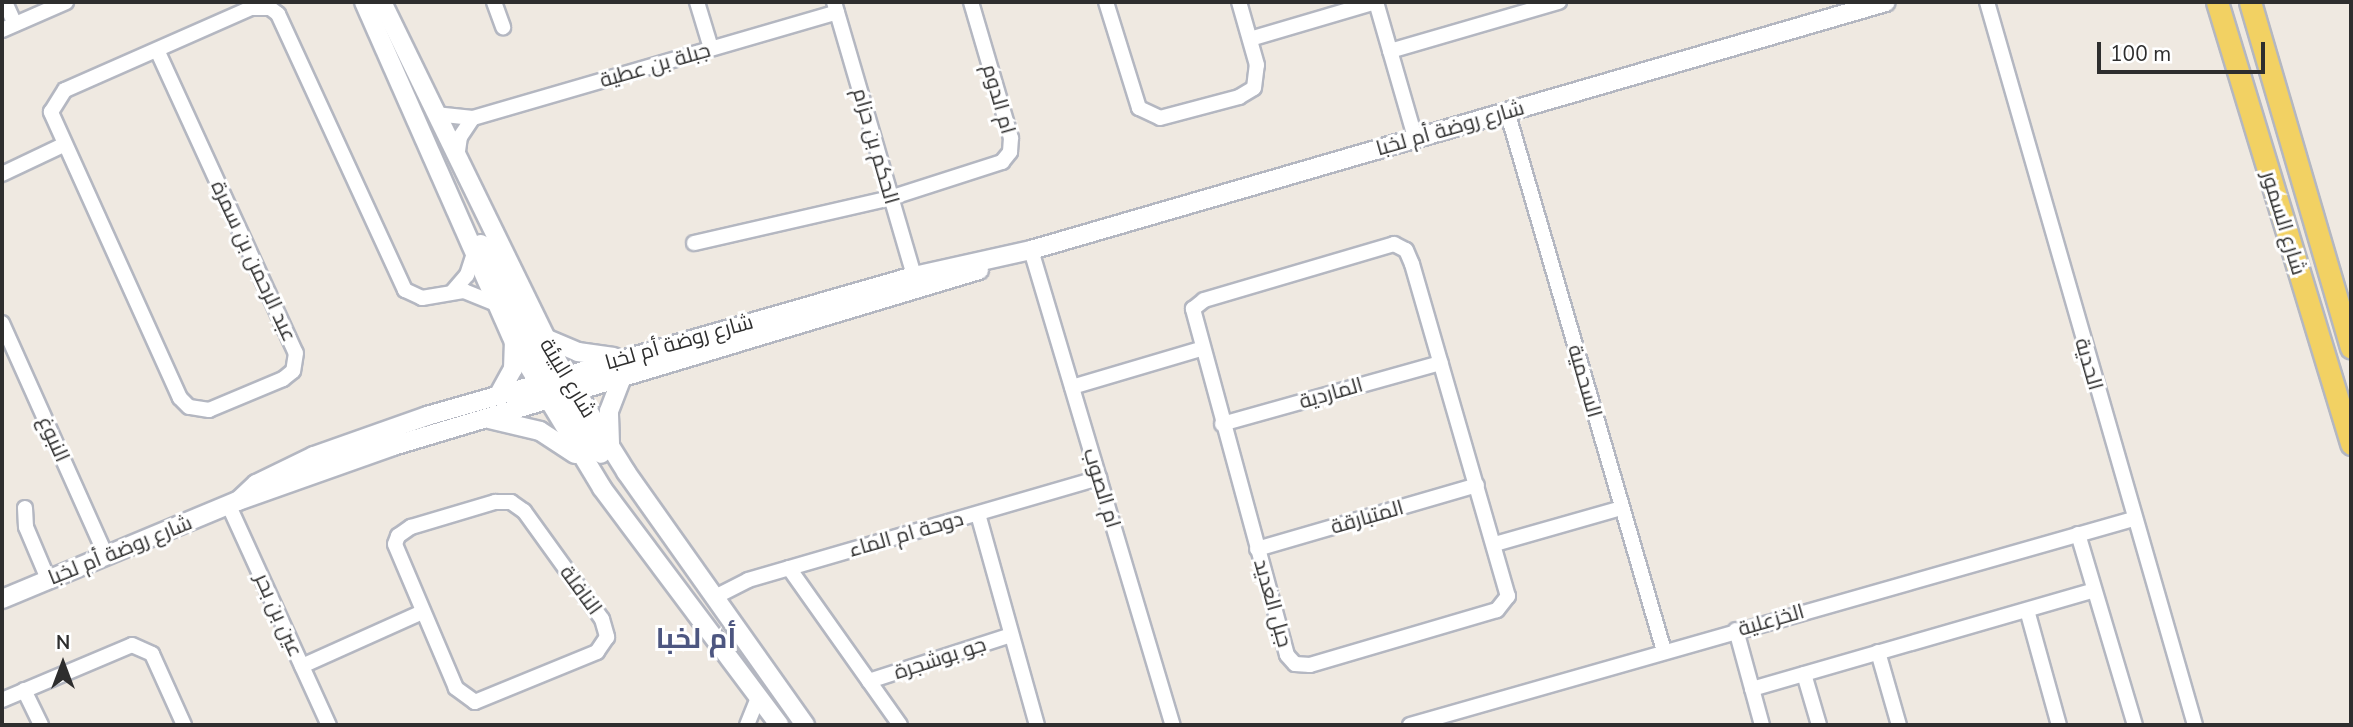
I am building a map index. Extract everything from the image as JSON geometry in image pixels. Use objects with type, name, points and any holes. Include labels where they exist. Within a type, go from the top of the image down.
[{"type":"main road","name":"شارع السمور","points":[[2217,2],[2351,444]]},
{"type":"main road","name":"شارع السمور","points":[[2250,2],[2351,348]]},
{"type":"street","points":[[5,2],[8,27],[66,2]]},
{"type":"street","name":"شارع البيئة","points":[[364,2],[494,303],[514,342],[551,379],[562,396],[611,450],[805,725]]},
{"type":"street","name":"شارع البيئة","points":[[382,2],[545,338],[551,379],[562,396],[587,467],[779,725]]},
{"type":"street","points":[[494,2],[503,27]]},
{"type":"street","points":[[697,2],[711,48]]},
{"type":"street","name":"ام الدوم","points":[[890,198],[993,166],[1010,152],[1011,138],[971,2]]},
{"type":"street","points":[[1106,2],[1135,99],[1152,118],[1249,92],[1258,74],[1239,2]]},
{"type":"street","points":[[1250,39],[1376,2],[1415,137]]},
{"type":"street","points":[[1390,51],[1515,8],[1559,2]]},
{"type":"street","name":"شارع روضة أم لخبا","points":[[234,503],[256,484],[352,441],[499,394],[625,358],[916,283],[1856,6],[1886,2]]},
{"type":"street","name":"الحدية","points":[[1987,2],[2194,725]]},
{"type":"street","name":"جبلة بن عطية","points":[[435,114],[473,118],[711,48],[835,7]]},
{"type":"street","name":"الحكم بن حزام","points":[[835,7],[916,283]]},
{"type":"street","name":"عبد الرحمن بن سمرة","points":[[157,50],[296,354],[290,375],[209,410],[198,411],[185,404],[63,145],[51,112],[58,96],[157,50],[251,8],[270,8],[278,14],[405,290],[422,298],[453,291],[475,292],[494,303]]},
{"type":"street","name":"السحمية","points":[[1507,111],[1664,651]]},
{"type":"street","points":[[456,159],[460,137],[473,118]]},
{"type":"street","points":[[2,174],[63,145]]},
{"type":"street","points":[[429,151],[445,170],[551,379]]},
{"type":"street","points":[[694,243],[890,198]]},
{"type":"street","name":"جبل العديد","points":[[1394,244],[1409,256],[1495,544],[1508,596],[1504,606],[1302,666],[1287,654],[1200,349],[1192,315],[1197,303],[1394,244]]},
{"type":"street","name":"ام الصوب","points":[[1031,250],[1173,725]]},
{"type":"street","points":[[453,291],[467,275],[474,256]]},
{"type":"street","name":"شارع روضة أم لخبا","points":[[2,598],[234,503],[478,419],[621,380],[916,283]]},
{"type":"street","name":"النبوغ","points":[[2,323],[5,340],[106,555]]},
{"type":"street","points":[[545,338],[578,352],[625,358]]},
{"type":"street","points":[[499,394],[513,369],[514,342]]},
{"type":"street","points":[[1072,387],[1200,349]]},
{"type":"street","name":"الماردية","points":[[1222,424],[1441,363]]},
{"type":"street","points":[[611,450],[609,411],[621,380]]},
{"type":"street","points":[[562,396],[694,585],[715,597]]},
{"type":"street","points":[[478,419],[540,431],[587,467]]},
{"type":"street","name":"دوحة ام الماء","points":[[715,597],[748,580],[1100,478]]},
{"type":"street","name":"المتبارقة","points":[[1257,549],[1477,485]]},
{"type":"street","name":"النافلة","points":[[511,502],[524,511],[602,619],[607,637],[597,652],[475,702],[456,688],[422,612],[396,552],[397,536],[411,527],[511,502]]},
{"type":"street","name":"عين بن بحر","points":[[234,503],[329,725]]},
{"type":"street","points":[[25,509],[26,527],[48,579]]},
{"type":"street","points":[[1495,544],[1621,509]]},
{"type":"street","name":"جو بوشجرة","points":[[978,514],[1037,725]]},
{"type":"street","name":"الخزعلية","points":[[1419,724],[1736,630],[2133,519]]},
{"type":"street","points":[[2078,534],[2135,725]]},
{"type":"street","name":"جو بوشجرة","points":[[789,568],[900,725]]},
{"type":"street","points":[[1752,689],[2094,590]]},
{"type":"street","points":[[2027,610],[2059,725]]},
{"type":"street","points":[[302,666],[422,612]]},
{"type":"street","points":[[1736,630],[1762,725]]},
{"type":"street","name":"جو بوشجرة","points":[[869,681],[1011,635]]},
{"type":"street","points":[[2,700],[125,646],[139,646],[155,660],[184,725]]},
{"type":"street","points":[[1878,653],[1899,725]]},
{"type":"street","points":[[1804,674],[1819,725]]},
{"type":"street","points":[[24,690],[41,725]]},
{"type":"street","points":[[747,725],[759,696]]},
{"type":"district","name":"أم لخبا","points":[[696,639]]}]
